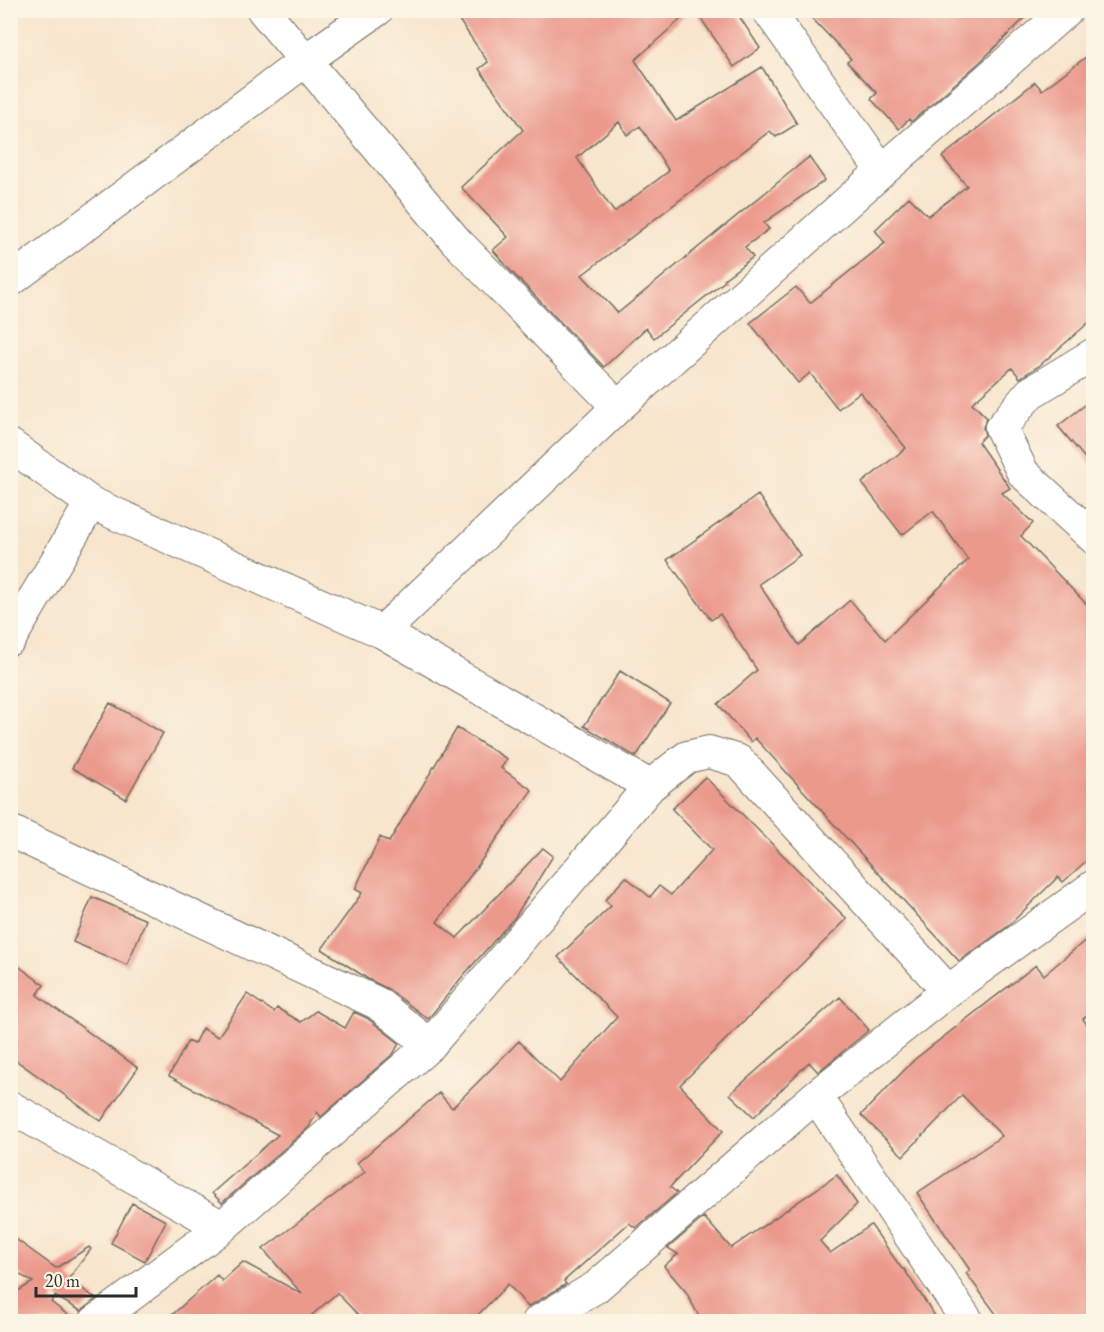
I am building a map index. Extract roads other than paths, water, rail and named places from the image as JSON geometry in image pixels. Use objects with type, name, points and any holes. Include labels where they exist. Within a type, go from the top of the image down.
[{"type":"street","points":[[263,10],[455,240],[618,407]]},
{"type":"street","points":[[10,281],[306,60],[377,10]]},
{"type":"street","points":[[768,10],[882,171]]},
{"type":"street","points":[[382,632],[618,407],[882,171],[1067,10]]},
{"type":"street","points":[[1094,354],[1030,393],[1001,428],[1023,473],[1094,538]]},
{"type":"street","points":[[10,445],[91,503],[382,632],[650,786]]},
{"type":"street","points":[[10,639],[91,503]]},
{"type":"street","points":[[95,1322],[222,1227],[430,1045],[650,786],[687,757],[710,752],[739,761],[948,991]]},
{"type":"street","points":[[10,831],[377,1003],[430,1045]]},
{"type":"street","points":[[538,1322],[596,1287],[816,1096],[948,991],[1094,886]]},
{"type":"street","points":[[816,1096],[968,1322]]},
{"type":"street","points":[[10,1107],[222,1227]]}]
